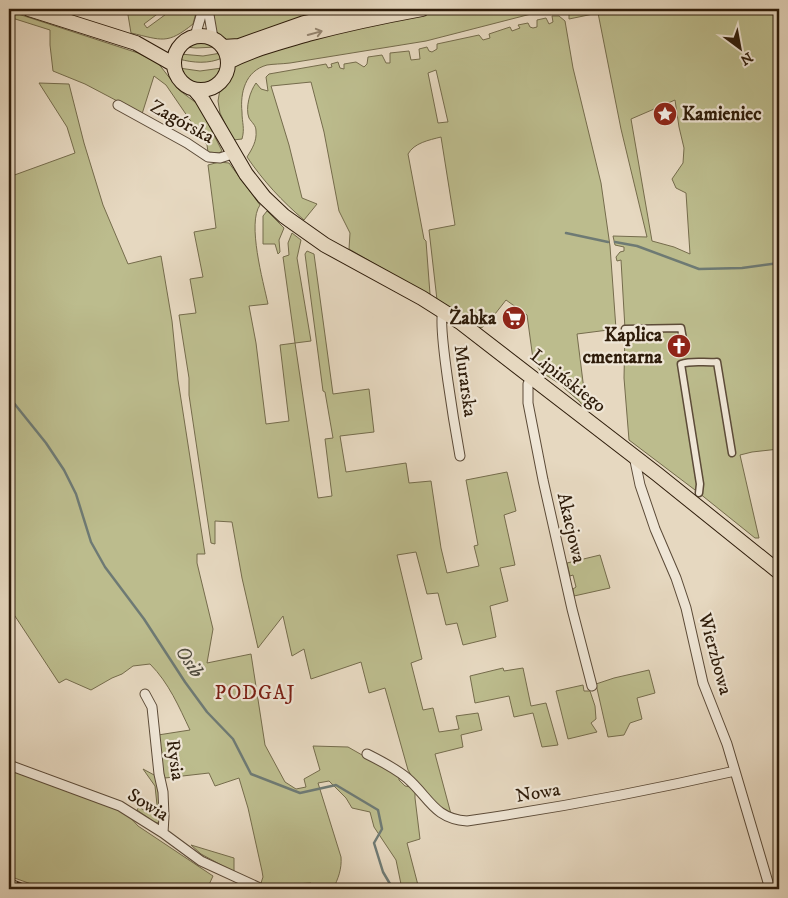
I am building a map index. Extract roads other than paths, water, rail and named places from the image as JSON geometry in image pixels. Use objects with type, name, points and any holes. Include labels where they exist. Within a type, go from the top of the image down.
[{"type":"main road","points":[[29,9],[44,11],[136,42],[178,48]]},
{"type":"main road","points":[[218,43],[228,62],[225,75],[216,86],[206,90],[195,90],[188,87],[174,71],[174,55],[184,41],[195,36],[204,36],[218,43],[239,46],[304,23],[373,9]]},
{"type":"main road","points":[[228,62],[242,55],[304,36],[362,21],[422,9]]},
{"type":"main road","points":[[136,42],[173,64]]},
{"type":"main road","name":"Lipińskiego","points":[[216,86],[214,101],[220,131]]},
{"type":"main road","name":"Lipińskiego","points":[[195,90],[201,97],[232,154],[249,179],[284,216],[325,246],[443,311],[477,334],[779,572]]},
{"type":"street","points":[[195,36],[203,9]]},
{"type":"street","points":[[208,9],[218,43]]},
{"type":"street","name":"Zagórska","points":[[118,105],[187,143],[208,157],[220,158],[232,154]]},
{"type":"street","name":"Murarska","points":[[443,311],[441,315],[443,338],[460,456]]},
{"type":"street","points":[[625,329],[681,328],[683,339]]},
{"type":"street","points":[[699,493],[700,484],[681,364],[697,361],[706,363],[717,362],[732,453]]},
{"type":"street","name":"Akacjowa","points":[[532,377],[528,384],[528,403],[570,599],[592,686]]},
{"type":"street","name":"Wierzbowa","points":[[634,456],[642,492],[686,608],[703,683],[735,771],[770,889]]},
{"type":"street","name":"Rysia","points":[[145,694],[152,707],[159,774],[163,792],[163,833]]},
{"type":"street","name":"Nowa","points":[[367,754],[387,764],[407,778],[429,804],[440,813],[454,820],[467,821],[638,792],[735,771]]},
{"type":"street","name":"Sowia","points":[[9,766],[120,806],[163,833],[201,861],[262,889]]},
{"type":"waterway","points":[[566,233],[608,242]]},
{"type":"waterway","points":[[615,242],[637,246],[699,269],[742,268],[779,263]]},
{"type":"waterway","name":"Osib","points":[[9,397],[46,443],[64,470],[76,494],[91,542],[105,567],[144,619],[207,712],[233,739],[251,774],[300,793],[336,785],[378,810],[382,829],[374,843],[383,872],[393,889]]},
{"type":"railway","points":[[9,880],[32,889]]},
{"type":"place","name":"Kamieniec","points":[[665,114]]},
{"type":"place","name":"Żabka","points":[[514,318]]},
{"type":"place","name":"Kaplica cmentarna","points":[[679,346]]},
{"type":"district","name":"PODGAJ","points":[[255,693]]}]
